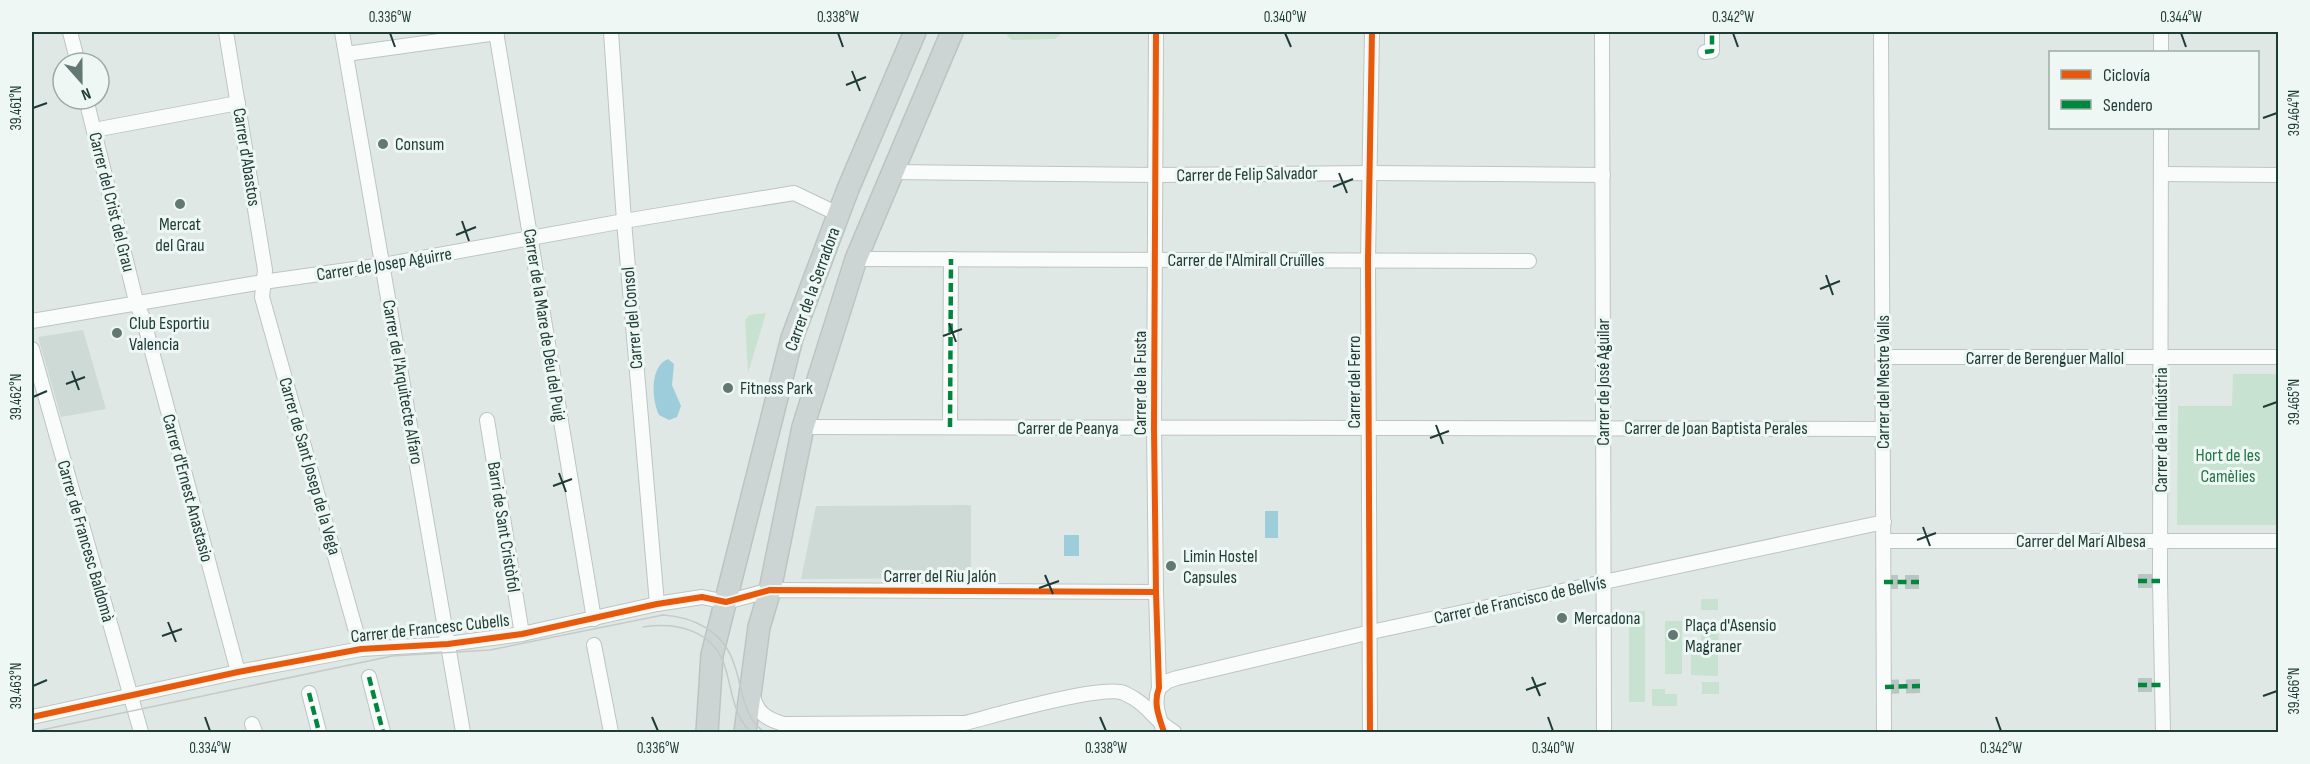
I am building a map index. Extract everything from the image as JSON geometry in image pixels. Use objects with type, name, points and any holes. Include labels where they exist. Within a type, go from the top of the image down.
[{"type":"main road","name":"Carrer de la Serradora","points":[[707,732],[712,655],[792,338],[838,214],[915,32]]},
{"type":"main road","name":"Carrer de la Serradora","points":[[745,732],[759,627],[770,590],[803,427],[856,259],[952,32]]},
{"type":"street","points":[[70,32],[75,51]]},
{"type":"street","name":"Carrer d'Abastos","points":[[226,32],[265,270],[263,282]]},
{"type":"street","name":"Carrer de l'Arquitecte Alfaro","points":[[342,32],[463,732]]},
{"type":"street","points":[[346,54],[496,32]]},
{"type":"street","name":"Carrer de la Mare de Déu del Puig","points":[[496,32],[594,619]]},
{"type":"street","name":"Carrer del Consol","points":[[611,32],[624,221],[657,604]]},
{"type":"street","name":"Carrer de la Fusta","points":[[1156,32],[1155,428],[1156,592],[1160,688],[1156,696],[1163,728]]},
{"type":"street","name":"Carrer del Ferro","points":[[1370,732],[1368,260],[1372,32]]},
{"type":"street","name":"Carrer de José Aguilar","points":[[1602,32],[1604,732]]},
{"type":"street","points":[[1705,52],[1712,51],[1712,32]]},
{"type":"street","name":"Carrer del Mestre Valls","points":[[1881,32],[1884,732]]},
{"type":"street","points":[[2161,32],[2161,51]]},
{"type":"street","points":[[94,130],[238,103]]},
{"type":"street","name":"Carrer del Crist del Grau","points":[[89,111],[137,305]]},
{"type":"street","name":"Carrer de la Indústria","points":[[2161,129],[2161,685],[2163,732]]},
{"type":"street","name":"Carrer de Felip Salvador","points":[[892,172],[1156,176],[1370,173],[1603,175]]},
{"type":"street","points":[[2161,174],[2278,175]]},
{"type":"street","name":"Carrer de Josep Aguirre","points":[[32,321],[263,282],[383,265],[794,193],[838,214]]},
{"type":"street","name":"Carrer de l'Almirall Cruïlles","points":[[856,259],[1529,261]]},
{"type":"street","points":[[950,427],[951,259]]},
{"type":"street","name":"Carrer de Sant Josep de la Vega","points":[[263,282],[262,297],[361,649]]},
{"type":"street","name":"Carrer d'Ernest Anastasio","points":[[137,305],[146,330],[238,672]]},
{"type":"street","name":"Carrer de Francesc Baldomà","points":[[32,350],[129,697],[141,732]]},
{"type":"street","name":"Carrer de Berenguer Mallol","points":[[1883,357],[2278,357]]},
{"type":"street","name":"Barri de Sant Cristòfol","points":[[487,420],[522,634]]},
{"type":"street","name":"Carrer de Peanya","points":[[803,427],[1369,430]]},
{"type":"street","name":"Carrer de Joan Baptista Perales","points":[[1369,430],[1883,429]]},
{"type":"street","name":"Carrer de Francisco de Bellvís","points":[[1160,688],[1168,681],[1177,678],[1371,632],[1884,522]]},
{"type":"street","name":"Carrer del Marí Albesa","points":[[1884,541],[2278,541]]},
{"type":"street","name":"Carrer del Riu Jalón","points":[[726,602],[770,590],[1156,592]]},
{"type":"street","name":"Carrer de Francesc Cubells","points":[[32,717],[238,672],[361,649],[448,644],[522,634],[657,604],[702,597],[726,602]]},
{"type":"street","points":[[594,645],[611,732]]},
{"type":"street","points":[[369,676],[383,732]]},
{"type":"street","points":[[750,687],[758,710],[766,719],[784,724],[965,723],[1086,694],[1121,692],[1145,704],[1163,728],[1174,732]]},
{"type":"street","points":[[309,693],[319,732]]},
{"type":"shaded area","points":[[83,330],[106,409],[61,417],[38,337]]},
{"type":"shaded area","points":[[971,505],[971,578],[801,579],[816,506]]},
{"type":"green space","points":[[1006,32],[1060,32],[1060,35],[1055,39],[1012,40]]},
{"type":"green space","points":[[766,313],[748,373],[745,320],[749,315]]},
{"type":"green space","name":"Hort de les Camèlies","points":[[2233,374],[2278,374],[2278,525],[2177,525],[2178,406],[2232,406]]},
{"type":"green space","points":[[1701,599],[1718,599],[1718,610],[1701,610]]},
{"type":"green space","points":[[1629,611],[1645,611],[1645,702],[1629,702]]},
{"type":"green space","points":[[1665,621],[1682,621],[1682,674],[1665,674]]},
{"type":"green space","points":[[1701,622],[1718,622],[1719,648],[1701,648]]},
{"type":"green space","points":[[1691,653],[1718,653],[1718,676],[1691,675]]},
{"type":"green space","points":[[1702,682],[1719,682],[1719,694],[1702,694]]},
{"type":"green space","points":[[1652,689],[1665,689],[1665,694],[1677,694],[1677,706],[1652,706]]},
{"type":"water","points":[[668,359],[674,364],[672,385],[681,406],[677,417],[669,420],[659,415],[654,393],[655,376],[662,363]]},
{"type":"water","points":[[1265,511],[1278,511],[1278,538],[1265,538]]},
{"type":"water","points":[[1064,535],[1079,535],[1079,556],[1064,556]]},
{"type":"tunnel","points":[[2138,581],[2160,581]]},
{"type":"tunnel","points":[[1884,582],[1919,582]]},
{"type":"tunnel","points":[[2138,685],[2161,685]]},
{"type":"tunnel","points":[[1885,687],[1920,686]]},
{"type":"tram line","points":[[32,732],[392,656],[490,650],[663,615],[696,623],[722,641],[733,661],[747,709],[756,725],[764,732]]},
{"type":"tram line","points":[[643,627],[680,628],[702,636],[711,643],[724,664],[739,716],[750,732]]},
{"type":"marked path","points":[[1705,52],[1712,51],[1712,32]]},
{"type":"marked path","points":[[950,427],[951,259]]},
{"type":"marked path","points":[[2138,581],[2160,581]]},
{"type":"marked path","points":[[1884,582],[1919,582]]},
{"type":"marked path","points":[[369,677],[383,732]]},
{"type":"marked path","points":[[2138,685],[2161,685]]},
{"type":"marked path","points":[[1885,687],[1920,686]]},
{"type":"marked path","points":[[309,693],[319,732]]},
{"type":"cycle path","points":[[1156,32],[1154,428],[1159,688],[1157,710],[1164,732]]},
{"type":"cycle path","points":[[1370,732],[1368,260],[1372,32]]},
{"type":"cycle path","points":[[32,717],[238,672],[361,649],[448,644],[522,634],[657,604],[702,597],[726,602],[770,590],[1156,592]]},
{"type":"place","name":"Consum","points":[[383,144]]},
{"type":"place","name":"Mercat del Grau","points":[[180,204]]},
{"type":"place","name":"Club Esportiu Valencia","points":[[117,333]]},
{"type":"place","name":"Fitness Park","points":[[728,388]]},
{"type":"place","name":"Limin Hostel Capsules","points":[[1171,566]]},
{"type":"place","name":"Mercadona","points":[[1562,618]]},
{"type":"place","name":"Plaça d'Asensio Magraner","points":[[1673,635]]}]
